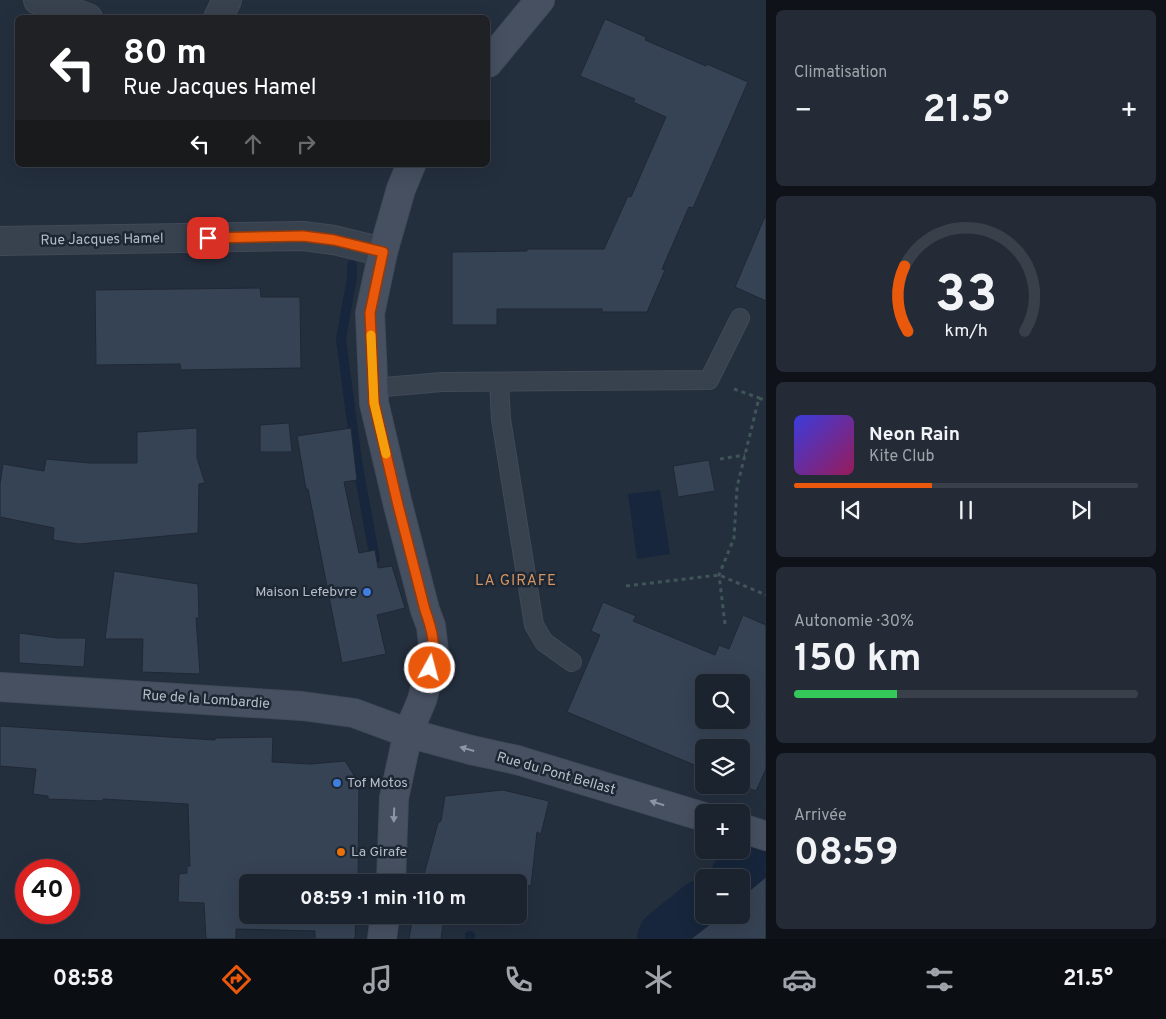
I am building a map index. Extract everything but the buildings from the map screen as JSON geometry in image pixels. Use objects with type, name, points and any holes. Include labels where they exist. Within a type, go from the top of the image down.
[{"type":"main road","points":[[490,60],[540,0]]},
{"type":"main road","points":[[390,874],[394,798],[408,733],[422,700],[434,652],[431,626],[425,610],[398,505],[374,403],[373,388],[370,313],[383,252],[401,189],[410,167]]},
{"type":"main road","name":"Rue de la Lombardie","points":[[0,687],[302,706],[354,713],[408,733]]},
{"type":"main road","name":"Rue du Pont Bellast","points":[[408,733],[517,760],[695,814]]},
{"type":"main road","points":[[750,831],[766,836]]},
{"type":"main road","points":[[382,939],[384,924]]},
{"type":"street","points":[[38,0],[80,15]]},
{"type":"street","points":[[220,15],[227,0]]},
{"type":"street","name":"Rue Jacques Hamel","points":[[0,241],[303,236],[334,240],[383,252]]},
{"type":"lane","points":[[373,388],[442,382],[709,380],[740,318]]},
{"type":"lane","points":[[498,382],[501,418],[534,624],[544,642],[572,662]]},
{"type":"path","points":[[725,624],[718,575],[734,538],[737,487],[759,398],[766,401]]},
{"type":"path","points":[[720,458],[745,455]]},
{"type":"path","points":[[626,586],[718,575],[766,595]]},
{"type":"water","points":[[660,490],[670,554],[637,559],[628,494]]},
{"type":"waterway","points":[[352,265],[352,277],[341,339],[357,461],[375,559]]},
{"type":"waterway","points":[[668,939],[695,917]]},
{"type":"slow traffic","points":[[371,335],[374,403],[386,454]]},
{"type":"place","name":"Maison Lefebvre","points":[[367,592]]},
{"type":"place","name":"Tof Motos","points":[[337,783]]},
{"type":"place","name":"La Girafe","points":[[341,852]]},
{"type":"district","name":"LA GIRAFE","points":[[516,581]]},
{"type":"route","points":[[208,238],[303,236],[334,240],[383,252],[370,313],[374,403],[398,505],[425,610],[431,626],[434,652],[430,668]]}]
